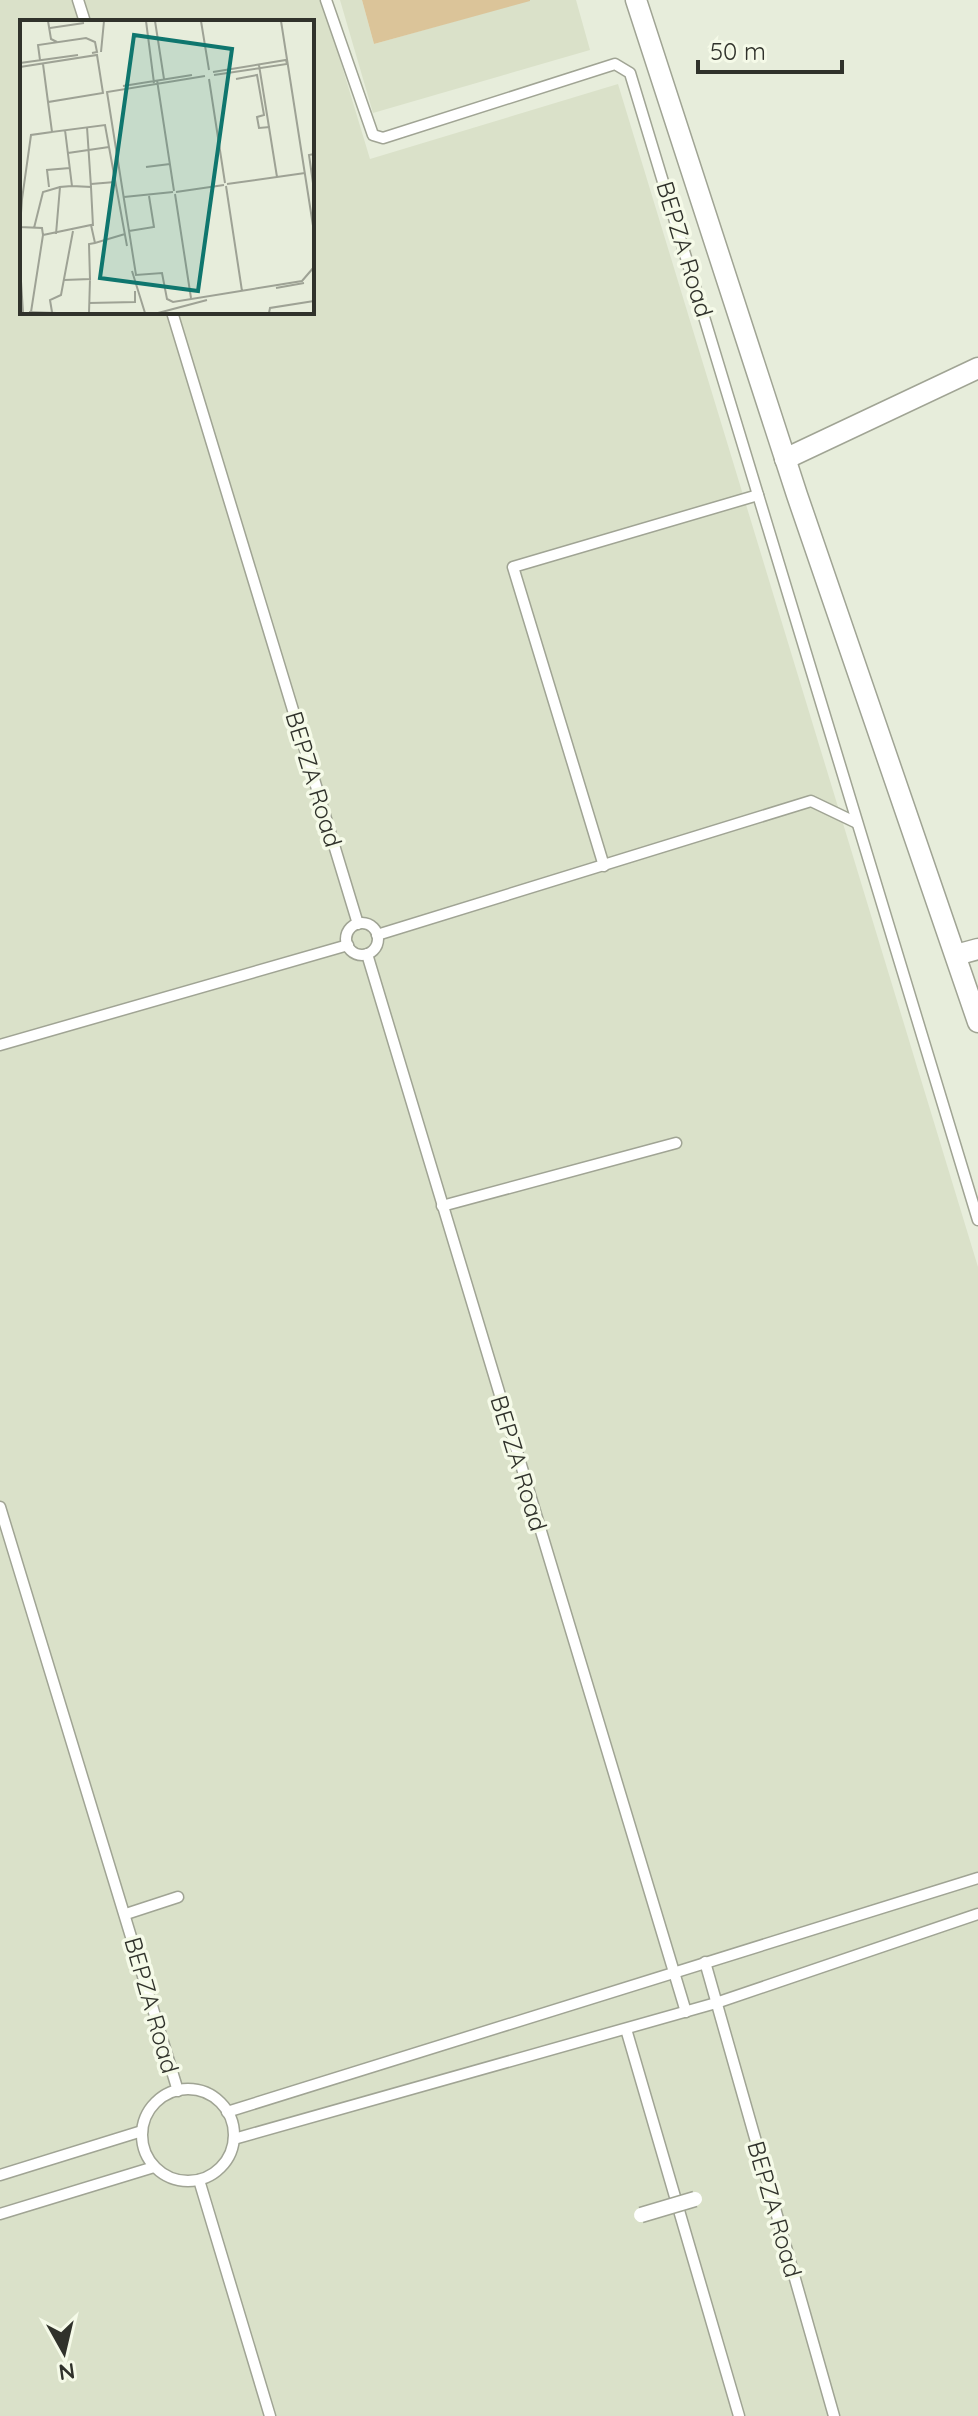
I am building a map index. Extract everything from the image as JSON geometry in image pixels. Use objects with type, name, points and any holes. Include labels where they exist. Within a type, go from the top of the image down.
[{"type":"street","points":[[636,0],[785,459],[978,1022]]},
{"type":"street","points":[[785,459],[978,368]]},
{"type":"street","points":[[956,955],[978,949]]},
{"type":"street","points":[[641,2215],[695,2199]]},
{"type":"lane","points":[[78,0],[84,20]]},
{"type":"lane","name":"BEPZA Road","points":[[326,0],[373,135],[383,138],[615,64],[630,73],[978,1220]]},
{"type":"lane","name":"BEPZA Road","points":[[173,314],[358,924]]},
{"type":"lane","points":[[604,866],[513,567],[758,495]]},
{"type":"lane","points":[[377,935],[811,801],[857,823]]},
{"type":"lane","points":[[358,924],[369,925],[377,935],[375,948],[367,954],[355,953],[348,945],[349,930],[358,924]]},
{"type":"lane","points":[[0,1045],[348,945]]},
{"type":"lane","name":"BEPZA Road","points":[[367,954],[686,2012]]},
{"type":"lane","points":[[442,1206],[676,1143]]},
{"type":"lane","name":"BEPZA Road","points":[[0,1507],[178,2091]]},
{"type":"lane","points":[[227,2112],[978,1878]]},
{"type":"lane","points":[[126,1914],[178,1897]]},
{"type":"lane","points":[[234,2139],[716,2003],[978,1914]]},
{"type":"lane","name":"BEPZA Road","points":[[705,1962],[834,2416]]},
{"type":"lane","points":[[626,2029],[739,2416]]},
{"type":"lane","points":[[178,2091],[206,2093],[227,2112],[234,2139],[223,2166],[199,2180],[179,2180],[154,2167],[145,2150],[142,2131],[153,2106],[178,2091]]},
{"type":"lane","points":[[0,2175],[142,2131]]},
{"type":"lane","points":[[0,2214],[154,2167]]},
{"type":"lane","points":[[199,2180],[270,2416]]},
{"type":"shaded area","points":[[0,0],[322,0],[370,159],[618,84],[978,1267],[978,2416],[0,2416]]},
{"type":"shaded area","points":[[340,0],[362,0],[374,44],[530,0],[576,0],[590,50],[373,113]]},
{"type":"shaded area","points":[[362,0],[530,0],[530,1],[374,44]]}]
